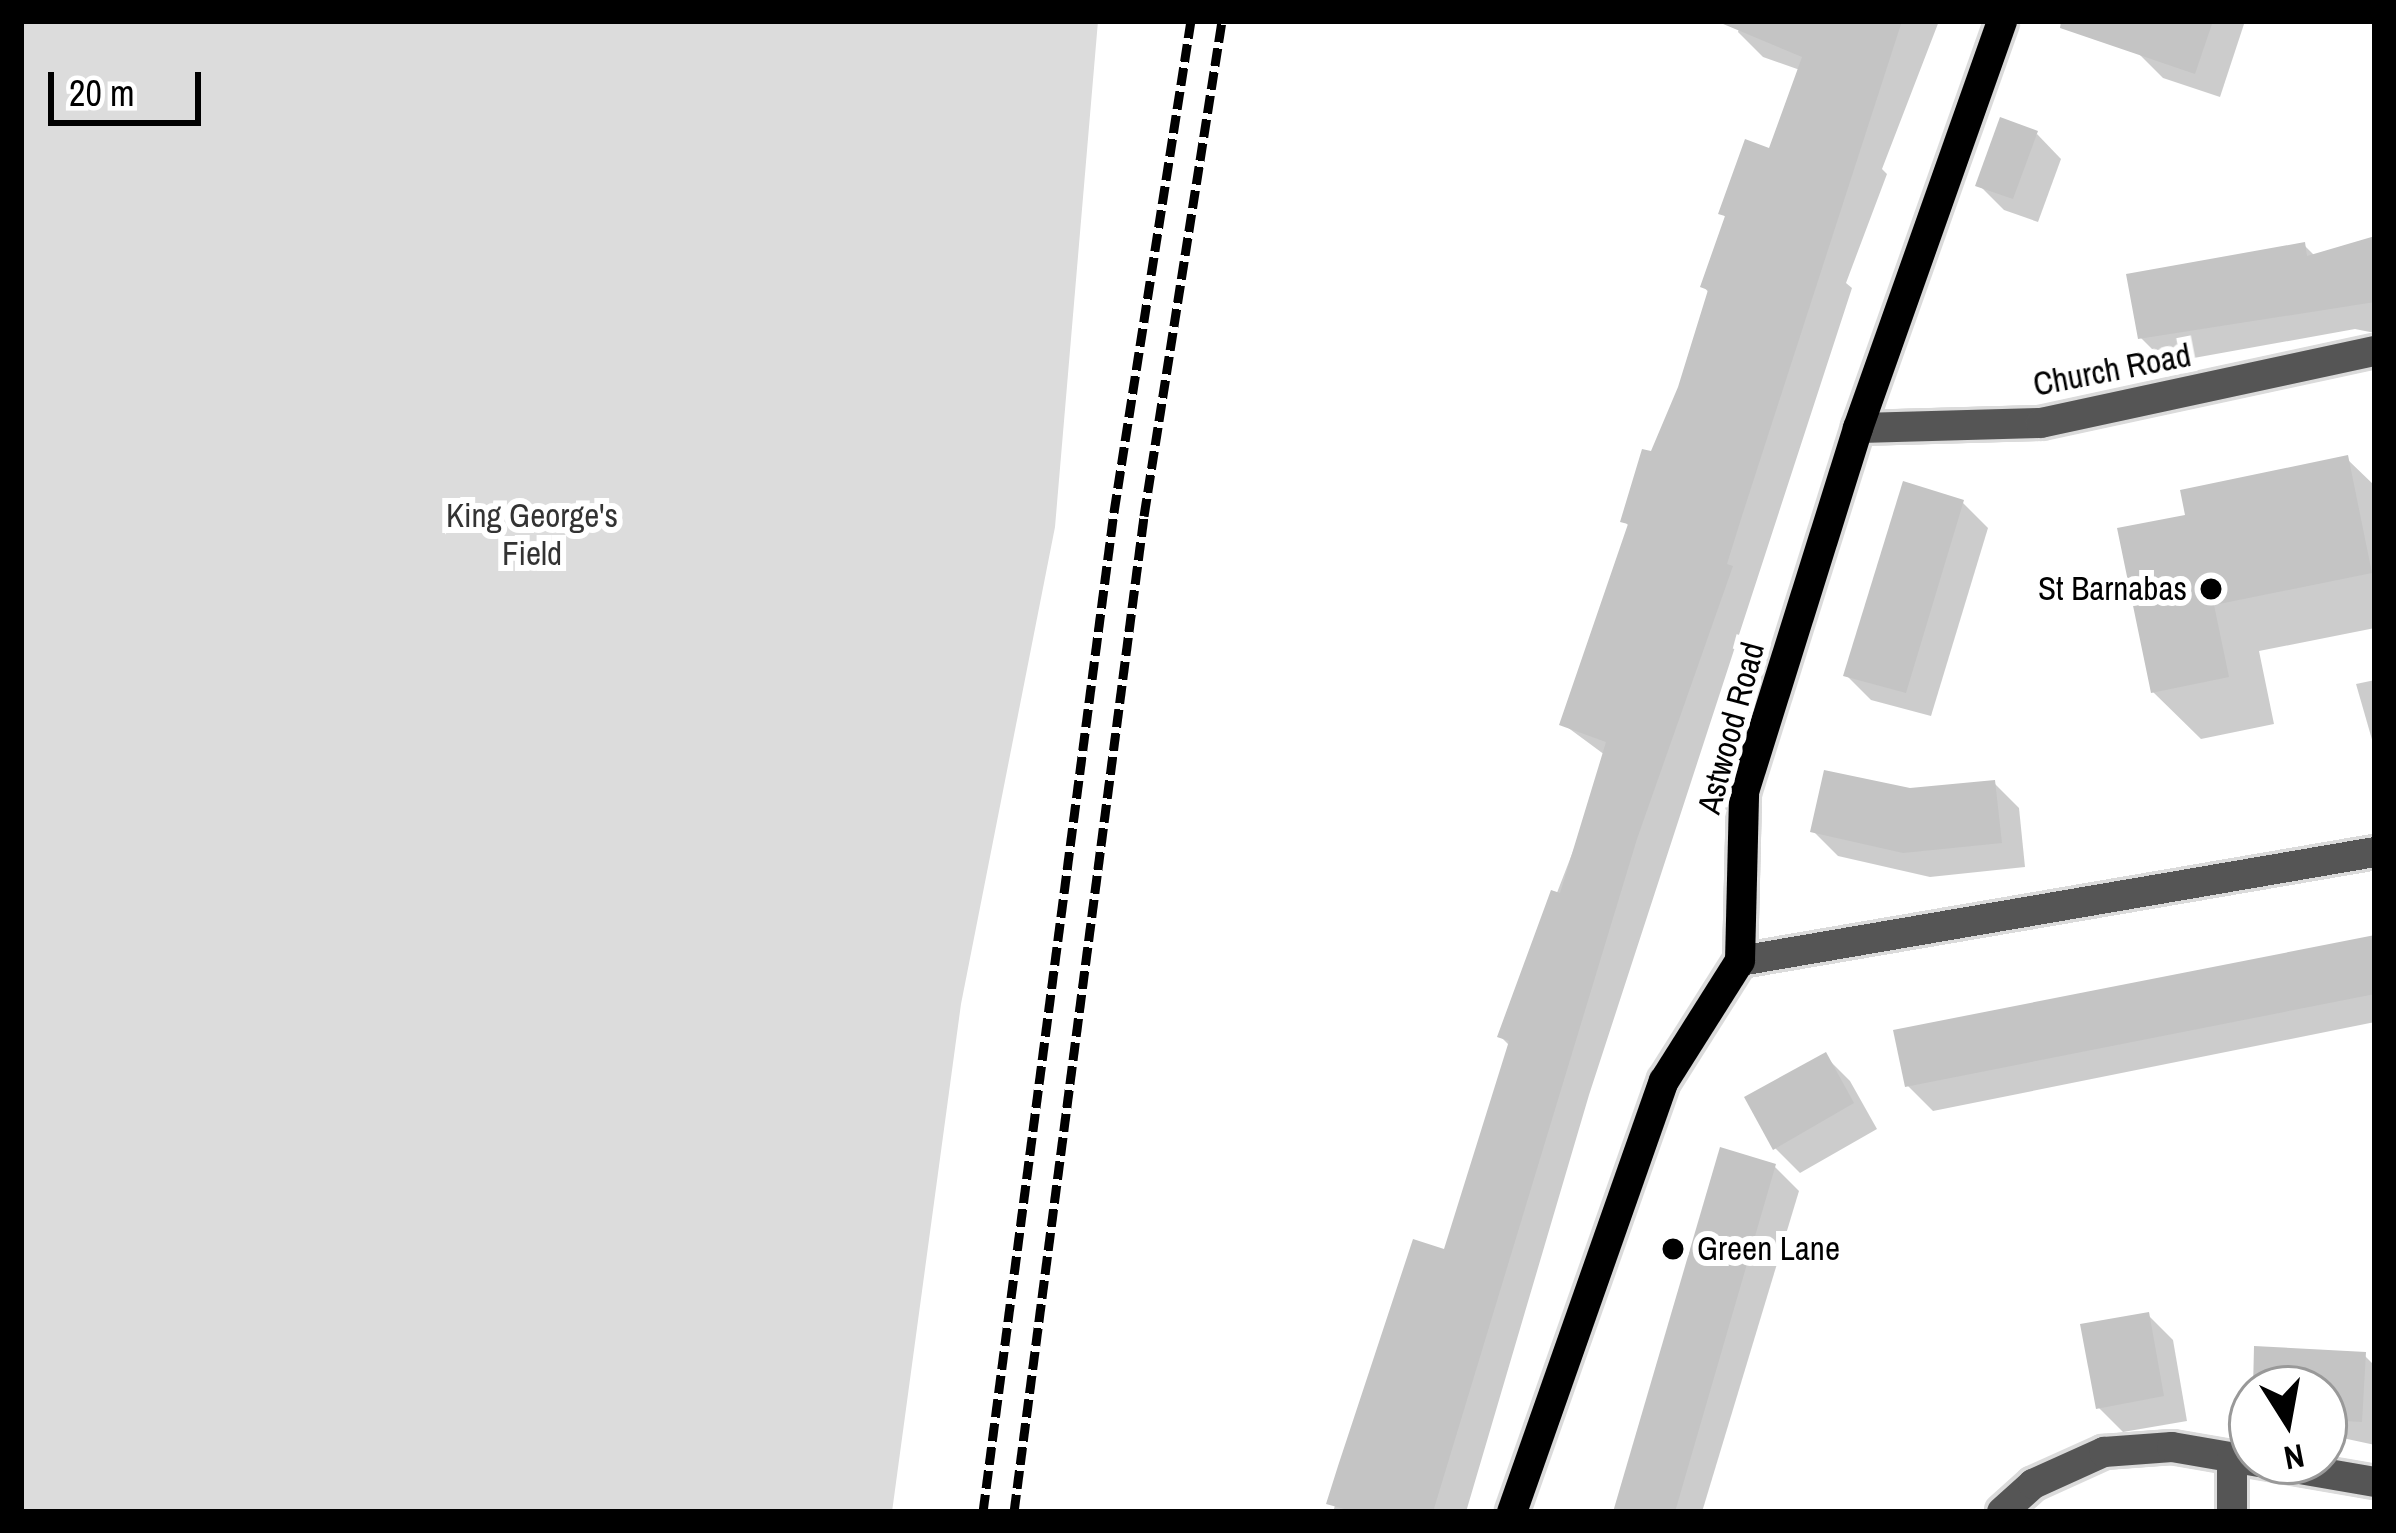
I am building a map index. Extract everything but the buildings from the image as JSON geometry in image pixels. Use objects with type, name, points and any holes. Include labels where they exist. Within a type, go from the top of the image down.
[{"type":"main road","name":"Astwood Road","points":[[1740,961],[1744,792],[1858,428],[2002,21]]},
{"type":"main road","points":[[1512,1512],[1664,1081],[1740,961]]},
{"type":"street","name":"Church Road","points":[[1858,428],[2083,417],[2375,351]]},
{"type":"street","points":[[1740,961],[2375,852]]},
{"type":"street","points":[[2002,1512],[2033,1484],[2104,1452],[2172,1447],[2228,1458]]},
{"type":"green space","name":"King George's Field","points":[[21,21],[1098,21],[1055,527],[961,1004],[892,1512],[21,1512]]},
{"type":"railway","points":[[983,1512],[1114,512],[1191,21]]},
{"type":"railway","points":[[1014,1512],[1144,516],[1222,21]]},
{"type":"place","name":"St Barnabas","points":[[2211,589]]},
{"type":"place","name":"Green Lane","points":[[1673,1249]]}]
